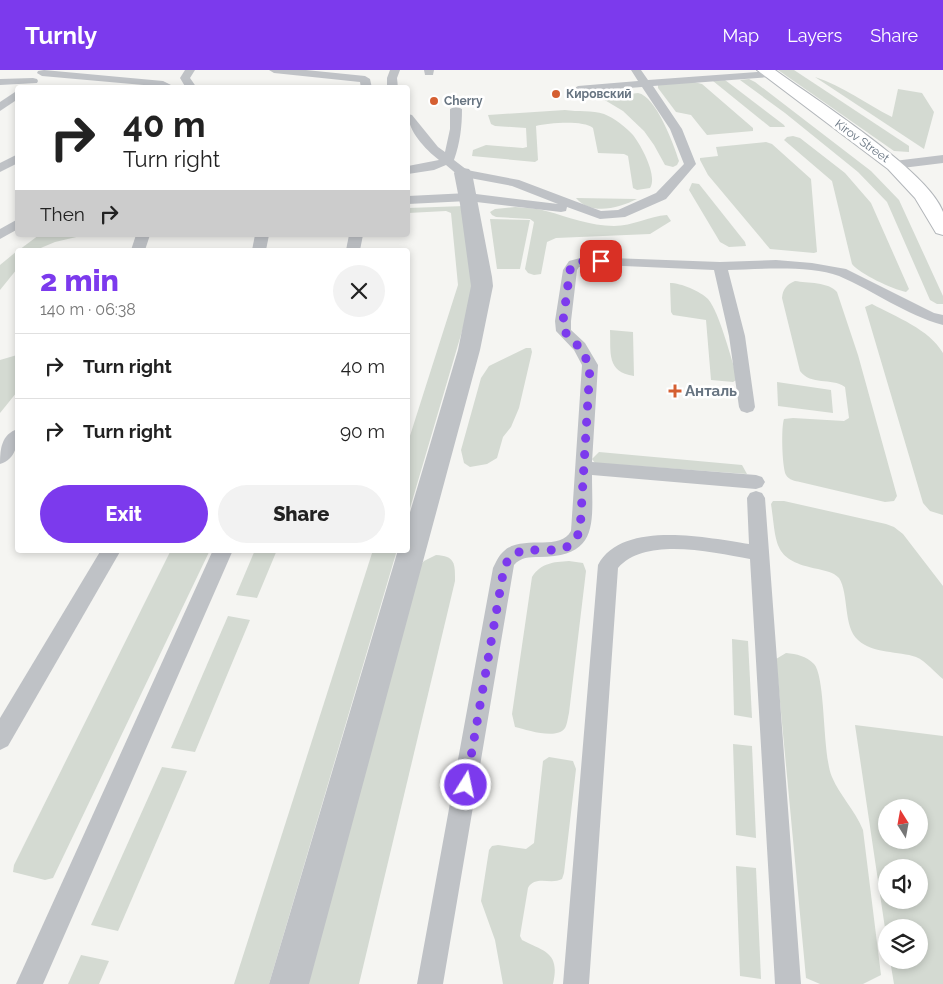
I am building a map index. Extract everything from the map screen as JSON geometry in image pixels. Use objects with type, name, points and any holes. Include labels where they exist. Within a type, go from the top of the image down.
[{"type":"main road","name":"Kirov Street","points":[[768,72],[894,164],[923,196],[943,229]]},
{"type":"street","points":[[289,984],[469,350],[482,286],[460,177]]},
{"type":"lane","points":[[190,70],[185,78],[190,85]]},
{"type":"lane","points":[[274,70],[368,79]]},
{"type":"lane","points":[[393,85],[392,78],[395,70]]},
{"type":"lane","points":[[410,170],[434,166],[460,177],[609,216],[620,214],[661,196],[690,164],[676,129],[636,70]]},
{"type":"lane","points":[[0,82],[28,84],[44,71],[113,84],[165,85]]},
{"type":"lane","points":[[578,89],[768,72]]},
{"type":"lane","points":[[0,108],[15,96]]},
{"type":"lane","points":[[456,110],[457,125],[452,151],[460,177]]},
{"type":"lane","points":[[410,120],[434,150],[460,177]]},
{"type":"lane","points":[[894,164],[943,159]]},
{"type":"lane","points":[[0,168],[15,160]]},
{"type":"lane","points":[[410,199],[460,177],[515,183],[588,211]]},
{"type":"lane","points":[[0,235],[15,225]]},
{"type":"lane","points":[[430,984],[504,568],[508,558],[516,552],[565,548],[574,541],[580,531],[590,366],[580,348],[564,331],[563,321],[570,270],[574,264],[584,261],[601,261],[720,266],[776,264],[841,272],[929,316],[943,320]]},
{"type":"lane","points":[[720,266],[740,353],[747,407]]},
{"type":"lane","points":[[0,458],[15,440]]},
{"type":"lane","points":[[583,468],[756,490],[788,984]]},
{"type":"lane","points":[[576,984],[608,565],[622,552],[652,543],[676,542],[760,553]]},
{"type":"lane","points":[[0,739],[108,553]]},
{"type":"lane","points":[[29,984],[222,553]]},
{"type":"shaded area","points":[[778,70],[794,70],[909,146],[909,152],[894,151]]},
{"type":"shaded area","points":[[815,77],[845,90],[892,117],[898,89],[922,93],[934,112],[924,149]]},
{"type":"shaded area","points":[[749,79],[871,171],[899,200],[943,296],[943,304],[937,304],[930,300],[887,202],[858,172],[785,113],[740,80]]},
{"type":"shaded area","points":[[725,80],[785,127],[770,127],[713,81]]},
{"type":"shaded area","points":[[694,82],[702,84],[753,128],[753,131],[707,135],[691,115],[676,112],[658,88],[658,85]]},
{"type":"shaded area","points":[[638,93],[645,96],[658,112],[673,144],[679,161],[677,165],[673,167],[665,165],[644,131],[623,111],[603,99]]},
{"type":"shaded area","points":[[565,110],[604,114],[616,120],[627,129],[633,135],[648,161],[652,176],[650,188],[637,190],[633,188],[628,156],[624,154],[598,153],[593,128],[588,125],[557,123],[536,126],[538,160],[535,162],[472,156],[473,150],[486,145],[527,147],[526,128],[495,126],[491,124],[488,115]]},
{"type":"shaded area","points":[[787,137],[800,138],[845,173],[871,203],[909,289],[906,292],[877,281],[852,264],[832,181],[784,140]]},
{"type":"shaded area","points":[[766,142],[772,144],[811,179],[817,252],[770,249],[708,175],[700,160],[700,158],[718,156],[716,147]]},
{"type":"shaded area","points":[[692,183],[699,184],[745,242],[746,246],[729,247],[720,242],[689,190]]},
{"type":"shaded area","points":[[576,198],[637,199],[614,207],[597,209],[582,204]]},
{"type":"shaded area","points":[[465,206],[475,287],[410,508],[410,436],[458,285],[451,213],[446,211],[410,213],[410,208]]},
{"type":"shaded area","points":[[515,207],[542,210],[605,226],[628,224],[667,215],[671,221],[650,234],[556,238],[547,242],[541,274],[534,275],[528,273],[525,269],[534,222],[530,219],[496,217],[490,212],[495,209]]},
{"type":"shaded area","points":[[490,219],[530,220],[520,269],[497,269]]},
{"type":"shaded area","points":[[36,237],[76,237],[55,242],[41,248],[22,248]]},
{"type":"shaded area","points":[[15,253],[15,271],[0,290],[0,265]]},
{"type":"shaded area","points":[[795,281],[818,283],[829,286],[837,292],[858,355],[897,496],[894,501],[885,502],[796,481],[786,475],[782,447],[784,419],[844,421],[849,418],[845,387],[834,382],[815,380],[805,376],[800,371],[782,298],[783,292],[789,284]]},
{"type":"shaded area","points":[[670,283],[690,288],[708,299],[721,325],[738,379],[733,382],[711,380],[706,320],[673,315],[671,312]]},
{"type":"shaded area","points":[[872,304],[921,330],[943,353],[943,515],[930,511],[923,503],[865,307]]},
{"type":"shaded area","points":[[610,330],[633,332],[634,376],[625,374],[614,365],[611,353]]},
{"type":"shaded area","points":[[526,348],[531,348],[532,352],[519,408],[511,427],[503,437],[497,458],[487,464],[470,467],[464,463],[461,450],[481,378],[489,366]]},
{"type":"shaded area","points":[[15,356],[15,394],[0,413],[0,360]]},
{"type":"shaded area","points":[[777,382],[831,390],[833,413],[778,406]]},
{"type":"shaded area","points":[[599,452],[742,465],[747,474],[595,463],[592,459]]},
{"type":"shaded area","points":[[773,501],[784,501],[886,524],[903,534],[943,586],[943,679],[927,664],[916,657],[871,648],[858,640],[850,627],[844,592],[839,578],[829,572],[792,561],[784,555],[776,540],[771,504]]},
{"type":"shaded area","points":[[170,553],[209,553],[53,878],[45,880],[13,872],[14,865]]},
{"type":"shaded area","points":[[254,553],[276,553],[257,598],[236,595]]},
{"type":"shaded area","points":[[372,553],[396,553],[269,984],[234,984]]},
{"type":"shaded area","points":[[436,555],[447,557],[453,562],[455,581],[359,984],[307,984],[419,567],[424,561]]},
{"type":"shaded area","points":[[569,561],[583,563],[586,571],[566,725],[561,732],[549,734],[515,727],[512,714],[532,577],[543,566]]},
{"type":"shaded area","points":[[228,616],[250,620],[195,752],[171,748]]},
{"type":"shaded area","points":[[732,639],[748,641],[752,718],[734,715]]},
{"type":"shaded area","points":[[786,653],[805,657],[814,664],[818,672],[820,684],[827,751],[832,777],[863,830],[878,951],[878,969],[880,969],[881,975],[863,984],[820,984],[806,978],[776,659]]},
{"type":"shaded area","points":[[855,725],[943,736],[943,984],[894,984],[892,969],[928,969],[928,919],[884,919],[882,909],[928,909],[928,859],[878,859],[878,881]]},
{"type":"shaded area","points":[[733,744],[752,746],[756,838],[736,835]]},
{"type":"shaded area","points":[[549,757],[573,761],[576,769],[564,873],[562,879],[558,881],[539,881],[531,884],[528,888],[520,936],[522,940],[544,951],[553,960],[555,974],[553,984],[503,984],[495,940],[481,901],[489,850],[492,846],[498,845],[526,849],[534,843],[543,761]]},
{"type":"shaded area","points":[[162,767],[187,771],[118,931],[91,925]]},
{"type":"shaded area","points":[[736,866],[756,868],[761,979],[740,976]]},
{"type":"shaded area","points":[[81,955],[109,961],[99,984],[68,984]]},
{"type":"place","name":"Кировский","points":[[556,94]]},
{"type":"place","name":"Cherry","points":[[434,101]]},
{"type":"place","name":"Анталь","points":[[675,391]]},
{"type":"route","points":[[466,785],[504,568],[508,558],[516,552],[565,548],[574,541],[580,531],[590,366],[580,348],[564,331],[563,321],[570,270],[574,264],[584,261],[601,261]]}]
